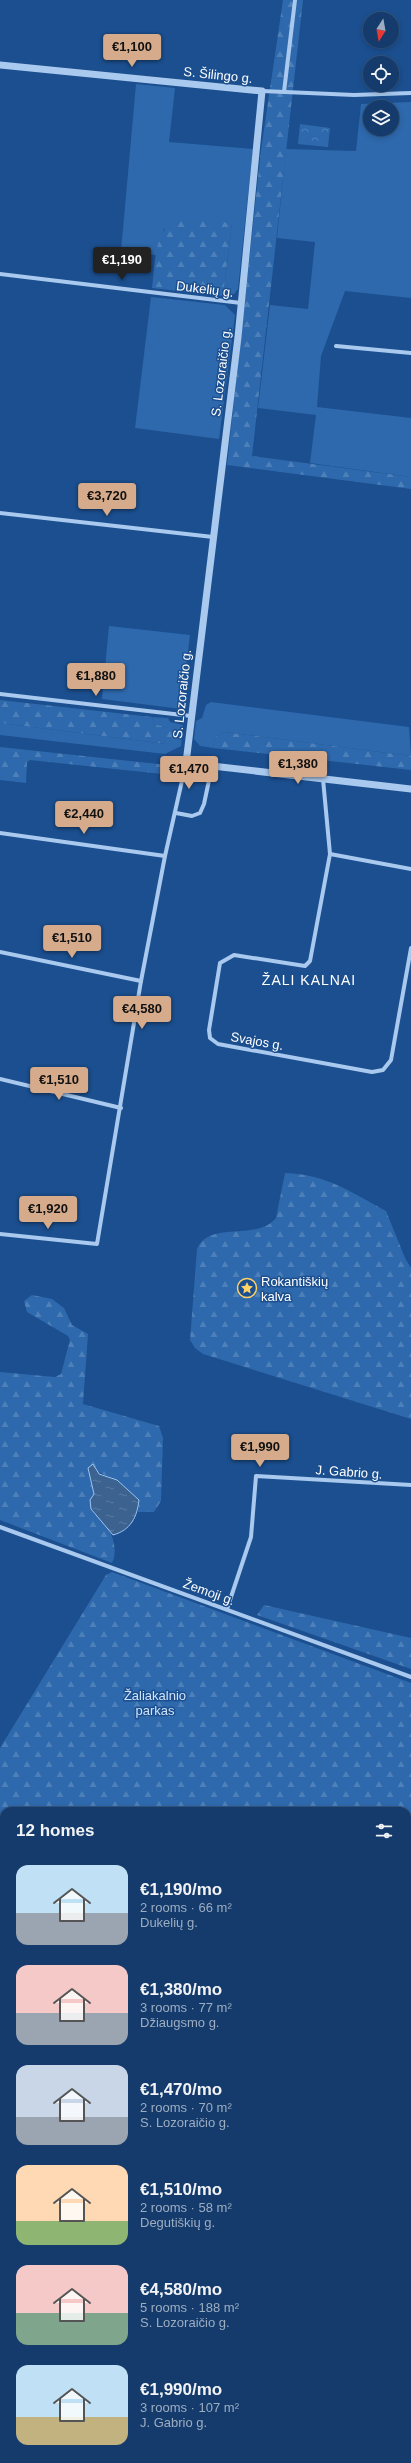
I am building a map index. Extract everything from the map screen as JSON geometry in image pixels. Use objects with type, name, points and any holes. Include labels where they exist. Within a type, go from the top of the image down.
[{"type":"street","points":[[284,92],[295,0]]},
{"type":"street","name":"S. Šilingo g.","points":[[0,65],[262,91],[354,95],[411,93]]},
{"type":"street","name":"S. Lozoraičio g.","points":[[0,1234],[97,1244],[121,1108],[141,981],[165,856],[176,813],[186,763],[242,303],[262,91]]},
{"type":"street","name":"Dukelių g.","points":[[0,274],[242,303]]},
{"type":"street","points":[[336,346],[411,354]]},
{"type":"street","points":[[0,513],[213,537]]},
{"type":"street","points":[[0,694],[191,716]]},
{"type":"street","points":[[186,763],[411,789]]},
{"type":"street","points":[[176,813],[192,816],[200,813],[204,804],[212,766]]},
{"type":"street","name":"Svajos g.","points":[[323,779],[330,854],[310,961],[305,966],[234,955],[224,959],[220,963],[208,1030],[213,1041],[218,1044],[379,1072],[388,1066],[391,1060],[411,948]]},
{"type":"street","points":[[0,833],[165,856]]},
{"type":"street","points":[[330,854],[411,869]]},
{"type":"street","points":[[0,952],[141,981]]},
{"type":"street","points":[[0,1079],[121,1108]]},
{"type":"street","name":"J. Gabrio g.","points":[[227,1609],[251,1537],[256,1476],[411,1485]]},
{"type":"street","name":"Žemoji g.","points":[[0,1527],[411,1677]]},
{"type":"green space","points":[[283,0],[303,0],[252,456],[411,477],[411,489],[227,465],[261,150]]},
{"type":"green space","points":[[136,84],[175,88],[169,142],[253,149],[238,289],[234,294],[223,296],[232,223],[164,229],[156,255],[121,251]]},
{"type":"green space","points":[[399,102],[411,102],[411,298],[345,291],[321,356],[317,407],[411,418],[411,477],[310,463],[316,415],[258,408],[270,305],[308,309],[315,242],[277,238],[286,149],[356,151],[361,104],[363,104],[363,136],[399,136]]},
{"type":"green space","points":[[300,124],[330,128],[328,147],[298,144]]},
{"type":"green space","points":[[179,218],[232,223],[223,296],[152,288],[155,258],[160,238],[171,223]]},
{"type":"green space","points":[[151,297],[225,305],[235,315],[219,439],[135,428]]},
{"type":"green space","points":[[109,626],[190,635],[181,709],[102,699]]},
{"type":"green space","points":[[0,700],[152,717],[154,724],[168,728],[173,733],[171,741],[166,744],[0,723]]},
{"type":"green space","points":[[211,702],[409,727],[411,756],[224,732],[215,737],[213,748],[200,746],[194,739],[196,721],[202,718],[206,705]]},
{"type":"green space","points":[[152,717],[168,718],[170,722],[183,725],[181,746],[165,754],[0,735],[0,723],[166,744],[168,728],[154,724]]},
{"type":"green space","points":[[224,732],[411,756],[411,770],[213,748],[215,737]]},
{"type":"green space","points":[[0,747],[167,765],[172,768],[172,775],[30,760],[27,762],[26,783],[0,780]]},
{"type":"green space","points":[[285,1173],[300,1174],[326,1180],[386,1211],[405,1258],[411,1268],[411,1419],[203,1354],[195,1348],[190,1340],[197,1249],[203,1240],[212,1235],[257,1229],[267,1225],[276,1218]]},
{"type":"green space","points":[[32,1295],[52,1299],[64,1308],[72,1325],[88,1334],[83,1404],[159,1426],[163,1438],[161,1501],[154,1512],[138,1512],[139,1500],[117,1480],[88,1468],[94,1494],[90,1500],[94,1514],[104,1523],[112,1536],[114,1543],[115,1550],[112,1563],[0,1520],[0,1372],[55,1377],[61,1374],[70,1340],[68,1336],[27,1312],[24,1301]]},
{"type":"green space","name":"Žaliakalnio parkas","points":[[112,1572],[411,1683],[411,1807],[0,1807],[0,1748],[106,1575]]},
{"type":"green space","points":[[264,1605],[411,1638],[411,1669],[257,1615]]},
{"type":"water","points":[[93,1464],[99,1474],[117,1480],[139,1500],[137,1512],[132,1522],[124,1530],[113,1535],[91,1509],[90,1500],[94,1494],[88,1468]]},
{"type":"place","name":"Rokantiškių kalva","points":[[247,1288]]},
{"type":"district","name":"ŽALI KALNAI","points":[[309,980]]}]
